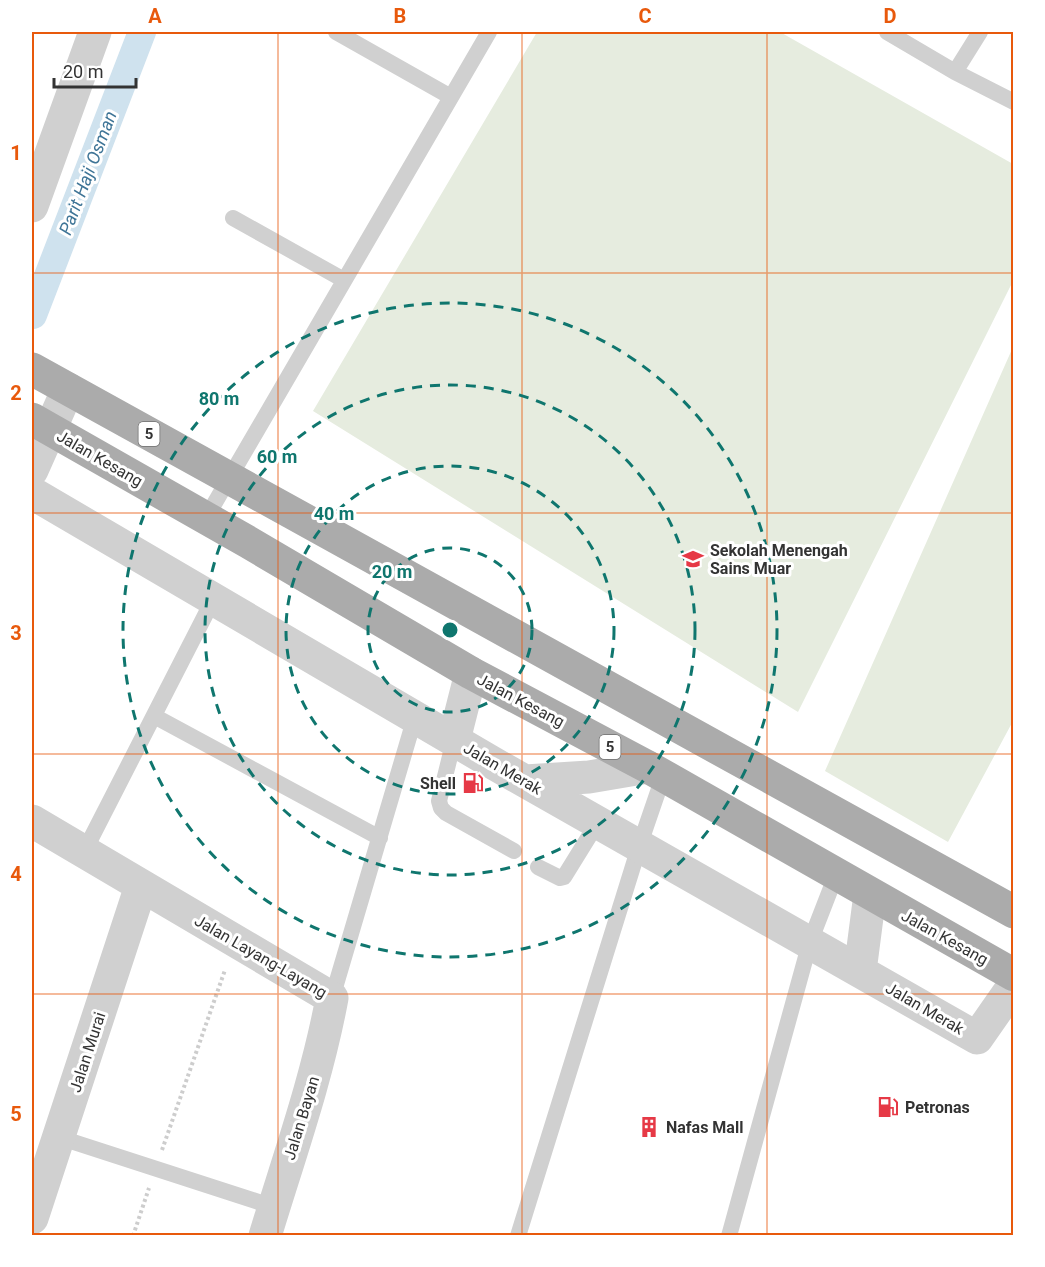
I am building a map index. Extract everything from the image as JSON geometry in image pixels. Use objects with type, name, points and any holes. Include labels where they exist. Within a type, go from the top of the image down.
[{"type":"main road","name":"5","points":[[32,369],[1014,912]]},
{"type":"main road","name":"Jalan Kesang","points":[[41,424],[471,673],[656,772],[1014,975]]},
{"type":"street","points":[[32,206],[95,32]]},
{"type":"street","points":[[32,470],[41,424],[68,389]]},
{"type":"street","name":"Jalan Merak","points":[[32,493],[639,847],[977,1038],[1014,985]]},
{"type":"street","points":[[454,740],[471,673]]},
{"type":"street","points":[[525,781],[656,772]]},
{"type":"street","name":"Jalan Layang-Layang","points":[[32,821],[332,998]]},
{"type":"street","name":"Jalan Murai","points":[[32,1218],[46,1155],[141,886]]},
{"type":"street","points":[[860,971],[870,894]]},
{"type":"street","name":"Jalan Bayan","points":[[269,1221],[325,1035],[332,998]]},
{"type":"lane","points":[[336,32],[451,96]]},
{"type":"lane","points":[[206,518],[489,32]]},
{"type":"lane","points":[[887,32],[955,72],[1014,102]]},
{"type":"lane","points":[[955,72],[980,32]]},
{"type":"lane","points":[[233,218],[344,280]]},
{"type":"lane","points":[[84,852],[213,600]]},
{"type":"lane","points":[[154,717],[380,838]]},
{"type":"lane","name":"Jalan Layang-Layang","points":[[332,998],[415,717]]},
{"type":"lane","points":[[454,740],[439,801],[441,808],[514,851]]},
{"type":"lane","points":[[518,1236],[639,847],[656,772]]},
{"type":"lane","points":[[538,867],[560,878],[564,877],[598,822]]},
{"type":"lane","points":[[729,1236],[810,942],[836,875]]},
{"type":"lane","points":[[46,1155],[156,1168],[269,1221]]},
{"type":"path","points":[[133,1236],[234,941]]},
{"type":"shaded area","name":"Sekolah Menengah Sains Muar","points":[[537,32],[780,32],[1013,164],[1013,281],[798,712],[313,411]]},
{"type":"shaded area","points":[[1013,347],[1013,721],[948,842],[825,771]]},
{"type":"waterway","name":"Parit Haji Osman","points":[[33,315],[142,32]]},
{"type":"place","name":"Sekolah Menengah Sains Muar","points":[[693,559]]},
{"type":"place","name":"Shell","points":[[473,783]]},
{"type":"place","name":"Petronas","points":[[888,1107]]},
{"type":"place","name":"Nafas Mall","points":[[649,1127]]}]
